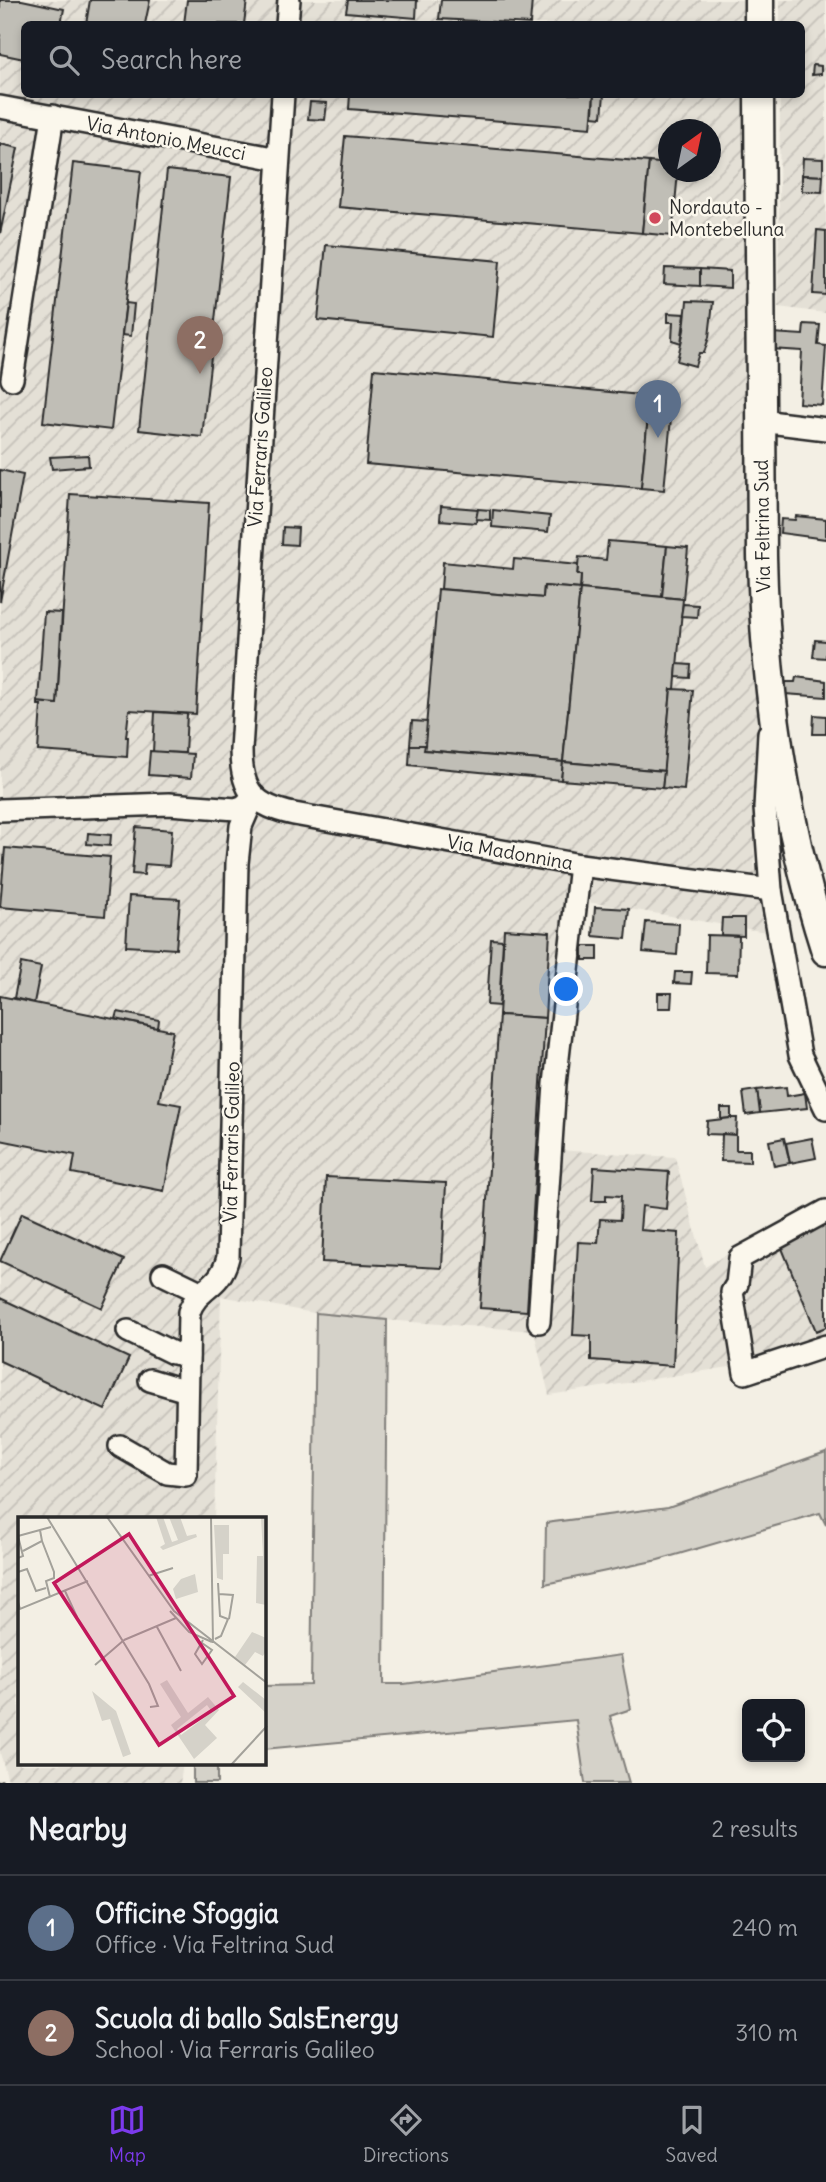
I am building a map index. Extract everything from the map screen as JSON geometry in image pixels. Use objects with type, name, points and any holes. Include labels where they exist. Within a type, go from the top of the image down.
[{"type":"main road","points":[[759,0],[759,21]]},
{"type":"main road","name":"Via Feltrina Sud","points":[[759,98],[763,592],[772,706],[791,821],[826,951]]},
{"type":"street","points":[[287,21],[289,0]]},
{"type":"street","name":"Via Ferraris Galileo","points":[[120,1446],[167,1473],[186,1475],[189,1312],[202,1293],[219,1279],[228,1257],[237,863],[241,826],[254,796],[244,775],[241,750],[283,98]]},
{"type":"street","name":"Via Antonio Meucci","points":[[0,107],[278,159]]},
{"type":"street","points":[[12,379],[53,117]]},
{"type":"street","points":[[761,421],[826,429]]},
{"type":"street","points":[[772,706],[765,783],[771,890],[800,1055],[826,1109]]},
{"type":"street","points":[[0,810],[169,804],[236,809],[244,806],[254,796]]},
{"type":"street","name":"Via Madonnina","points":[[254,796],[261,803],[280,811],[580,865],[771,890]]},
{"type":"street","points":[[539,1322],[555,1084],[580,865]]},
{"type":"street","points":[[826,1211],[740,1258],[737,1284],[732,1292],[745,1373],[826,1346]]},
{"type":"street","points":[[163,1274],[202,1293]]},
{"type":"street","points":[[128,1331],[173,1353],[188,1356]]},
{"type":"street","points":[[150,1380],[187,1391]]},
{"type":"shaded area","points":[[0,0],[748,0],[748,21],[21,21],[21,98],[748,98],[745,332],[747,493],[751,637],[761,740],[757,764],[754,862],[766,932],[582,901],[556,1150],[675,1157],[705,1267],[826,1196],[826,1337],[749,1364],[549,1395],[534,1331],[330,1316],[221,1296],[214,1517],[18,1517],[18,1766],[183,1766],[180,1783],[9,1783],[0,1753]]},
{"type":"shaded area","points":[[780,0],[826,0],[826,313],[778,307],[780,98],[805,98],[805,21],[780,21]]},
{"type":"shaded area","points":[[316,1313],[387,1320],[384,1684],[404,1684],[621,1655],[631,1709],[610,1716],[629,1783],[585,1783],[576,1720],[266,1749],[266,1686],[311,1685]]},
{"type":"shaded area","points":[[826,1452],[826,1525],[820,1513],[658,1560],[545,1584],[546,1523],[668,1507]]},
{"type":"shaded area","points":[[193,1766],[217,1766],[217,1783],[193,1783]]},
{"type":"building","points":[[0,0],[22,0],[64,9],[62,21],[21,21],[21,58],[0,54]]},
{"type":"building","points":[[90,0],[150,0],[146,21],[86,21]]},
{"type":"building","points":[[187,0],[247,0],[244,21],[184,21]]},
{"type":"building","points":[[348,0],[417,0],[416,18],[346,12]]},
{"type":"building","points":[[441,0],[532,0],[530,21],[439,19]]},
{"type":"building","points":[[813,65],[821,66],[821,74],[812,75]]},
{"type":"building","points":[[350,98],[594,98],[591,128],[349,109]]},
{"type":"building","points":[[594,98],[604,98],[602,117],[593,116]]},
{"type":"building","points":[[310,102],[327,103],[325,120],[308,119]]},
{"type":"building","points":[[345,136],[649,162],[642,233],[338,207]]},
{"type":"building","points":[[0,144],[18,148],[0,234]]},
{"type":"building","points":[[803,158],[823,159],[823,176],[802,175]]},
{"type":"building","points":[[649,162],[658,163],[658,182],[677,182],[672,236],[642,233]]},
{"type":"building","points":[[73,163],[141,171],[111,430],[43,422]]},
{"type":"building","points":[[167,170],[231,177],[202,437],[139,430]]},
{"type":"building","points":[[802,175],[823,176],[822,192],[802,191]]},
{"type":"building","points":[[817,230],[826,231],[826,295],[813,294]]},
{"type":"building","points":[[326,245],[500,261],[493,337],[318,320]]},
{"type":"building","points":[[665,268],[700,269],[700,286],[664,284]]},
{"type":"building","points":[[700,269],[730,271],[730,288],[700,286]]},
{"type":"building","points":[[687,301],[713,302],[709,337],[704,353],[699,353],[695,366],[677,361]]},
{"type":"building","points":[[126,303],[134,304],[131,336],[122,335]]},
{"type":"building","points":[[668,313],[685,314],[681,343],[672,340],[673,322],[668,322]]},
{"type":"building","points":[[804,324],[820,325],[818,345],[826,346],[822,405],[799,403],[802,351],[771,349],[772,333],[803,335]]},
{"type":"building","points":[[374,369],[650,396],[641,488],[366,464]]},
{"type":"building","points":[[650,396],[673,398],[664,490],[641,488]]},
{"type":"building","points":[[88,455],[89,466],[52,469],[50,457]]},
{"type":"building","points":[[0,470],[23,475],[0,602]]},
{"type":"building","points":[[70,494],[209,503],[196,714],[129,710],[127,757],[38,751],[41,705],[38,705],[38,702],[57,704]]},
{"type":"building","points":[[441,506],[478,509],[476,523],[440,520]]},
{"type":"building","points":[[478,509],[490,510],[490,520],[476,519]]},
{"type":"building","points":[[493,510],[550,516],[548,532],[492,527]]},
{"type":"building","points":[[796,516],[826,519],[826,539],[780,533],[781,519],[795,520]]},
{"type":"building","points":[[283,527],[298,528],[297,545],[282,544]]},
{"type":"building","points":[[608,541],[667,546],[662,597],[580,589],[581,575],[577,575],[579,557],[606,560]]},
{"type":"building","points":[[667,546],[688,548],[683,599],[662,597]]},
{"type":"building","points":[[514,559],[578,565],[577,575],[581,575],[580,589],[544,586],[543,598],[441,589],[443,562],[513,569]]},
{"type":"building","points":[[544,586],[580,589],[563,762],[424,750],[438,589],[543,598]]},
{"type":"building","points":[[580,589],[683,599],[664,771],[563,762]]},
{"type":"building","points":[[683,604],[698,605],[697,617],[681,616]]},
{"type":"building","points":[[44,612],[62,613],[57,704],[38,702]]},
{"type":"building","points":[[815,640],[826,641],[826,658],[813,657]]},
{"type":"building","points":[[677,664],[691,665],[690,678],[676,677]]},
{"type":"building","points":[[796,677],[826,681],[826,697],[785,694],[786,682],[795,682]]},
{"type":"building","points":[[671,689],[693,690],[684,790],[662,788]]},
{"type":"building","points":[[155,712],[187,714],[185,753],[153,752]]},
{"type":"building","points":[[814,715],[826,716],[826,734],[813,734]]},
{"type":"building","points":[[412,721],[427,722],[425,745],[410,745]]},
{"type":"building","points":[[410,745],[425,745],[424,750],[563,762],[561,780],[409,765]]},
{"type":"building","points":[[150,751],[193,754],[191,778],[148,775]]},
{"type":"building","points":[[563,762],[664,771],[662,788],[561,780]]},
{"type":"building","points":[[136,827],[172,830],[169,866],[145,864],[144,875],[132,874]]},
{"type":"building","points":[[88,833],[111,835],[110,846],[87,844]]},
{"type":"building","points":[[5,848],[110,857],[105,916],[0,907]]},
{"type":"building","points":[[129,896],[180,899],[176,949],[126,946]]},
{"type":"building","points":[[595,907],[629,909],[626,939],[593,936]]},
{"type":"building","points":[[722,918],[744,918],[744,936],[721,935]]},
{"type":"building","points":[[646,922],[679,924],[677,955],[643,952]]},
{"type":"building","points":[[504,929],[550,932],[545,1018],[499,1015]]},
{"type":"building","points":[[707,935],[739,936],[738,974],[706,973]]},
{"type":"building","points":[[491,939],[503,940],[499,1006],[487,1005]]},
{"type":"building","points":[[583,946],[598,946],[598,960],[583,960]]},
{"type":"building","points":[[21,963],[41,967],[34,1003],[14,998]]},
{"type":"building","points":[[675,972],[692,972],[691,984],[674,983]]},
{"type":"building","points":[[658,993],[672,993],[671,1008],[658,1008]]},
{"type":"building","points":[[0,996],[173,1031],[159,1101],[181,1105],[164,1191],[72,1173],[75,1155],[0,1140]]},
{"type":"building","points":[[118,1012],[159,1020],[158,1028],[116,1019]]},
{"type":"building","points":[[499,1015],[545,1018],[527,1311],[480,1308]]},
{"type":"building","points":[[786,1087],[787,1096],[805,1093],[807,1108],[760,1113],[757,1090]]},
{"type":"building","points":[[757,1090],[760,1113],[746,1115],[743,1092]]},
{"type":"building","points":[[721,1108],[731,1108],[731,1118],[721,1119]]},
{"type":"building","points":[[737,1118],[736,1135],[706,1134],[707,1121]]},
{"type":"building","points":[[722,1134],[736,1135],[736,1150],[750,1150],[750,1162],[721,1161]]},
{"type":"building","points":[[784,1138],[790,1163],[774,1166],[769,1141]]},
{"type":"building","points":[[812,1138],[816,1158],[790,1163],[786,1143]]},
{"type":"building","points":[[594,1167],[669,1172],[666,1209],[642,1206],[640,1230],[679,1233],[673,1366],[591,1360],[591,1336],[573,1335],[578,1242],[598,1243],[600,1219],[620,1220],[621,1196],[606,1195],[606,1201],[592,1201]]},
{"type":"building","points":[[326,1177],[446,1183],[442,1268],[322,1262]]},
{"type":"building","points":[[22,1213],[124,1260],[102,1308],[0,1261]]},
{"type":"building","points":[[826,1222],[826,1327],[816,1331],[779,1241]]},
{"type":"building","points":[[0,1298],[129,1358],[105,1410],[0,1361]]},
{"type":"place","name":"Nordauto - Montebelluna","points":[[655,218]]},
{"type":"place","name":"Scuola di ballo SalsEnergy","points":[[200,374]]},
{"type":"place","name":"Officine Sfoggia","points":[[658,438]]}]
